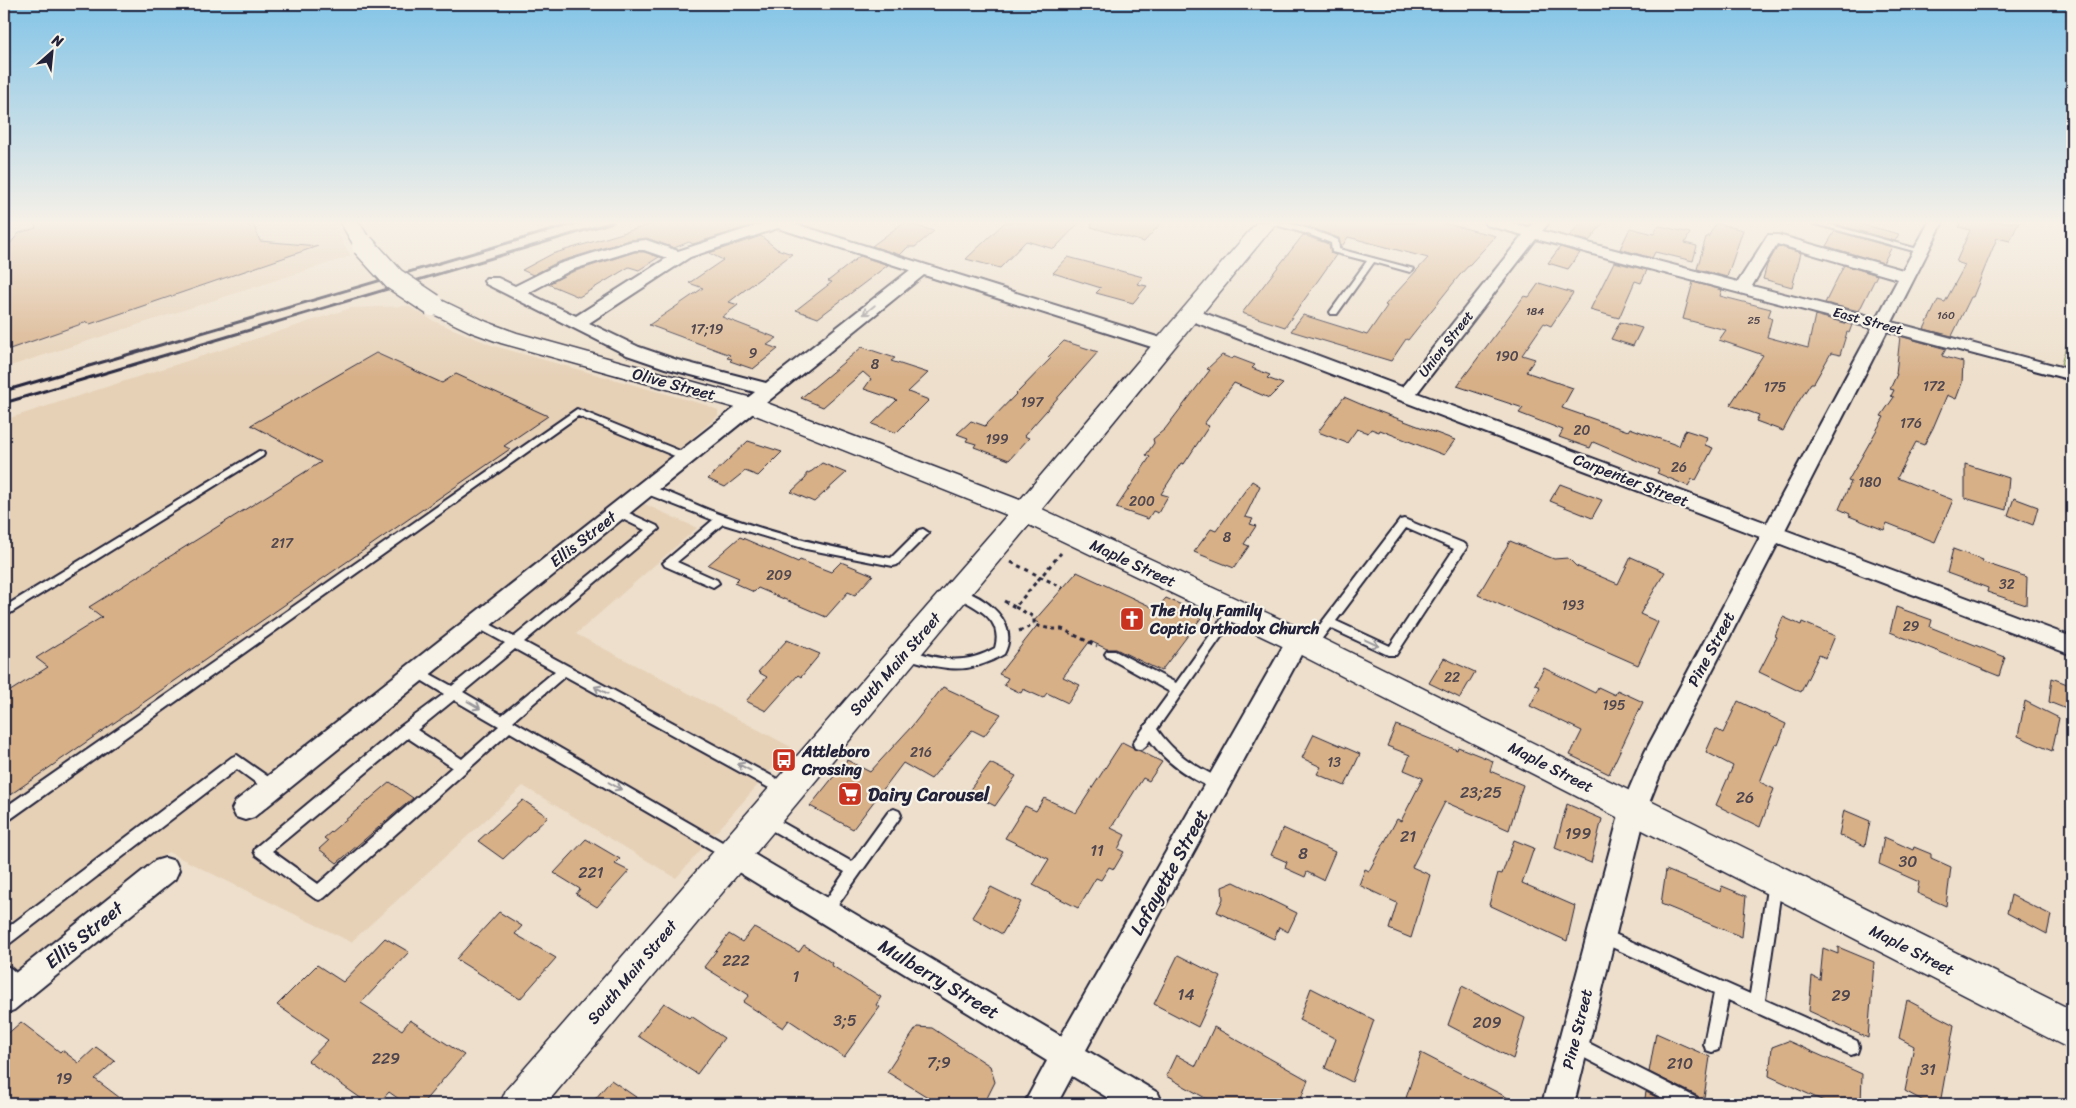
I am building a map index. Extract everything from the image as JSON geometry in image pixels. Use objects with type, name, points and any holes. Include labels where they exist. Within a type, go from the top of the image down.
[{"type":"main road","name":"Olive Street","points":[[389,274],[433,305],[479,327],[509,338],[751,405],[1025,512]]},
{"type":"main road","name":"South Main Street","points":[[520,1104],[731,854],[1025,512],[1224,274]]},
{"type":"main road","name":"Maple Street","points":[[1025,512],[1234,610],[1312,636],[1634,808],[2072,1030]]},
{"type":"street","points":[[515,293],[552,274]]},
{"type":"street","points":[[576,324],[653,274]]},
{"type":"street","name":"Ellis Street","points":[[245,809],[915,274]]},
{"type":"street","points":[[936,274],[1164,345]]},
{"type":"street","name":"Union Street","points":[[1406,395],[1501,274]]},
{"type":"street","name":"East Street","points":[[1695,274],[2072,375]]},
{"type":"street","points":[[1743,288],[1752,274]]},
{"type":"street","points":[[1899,274],[1907,276]]},
{"type":"street","name":"Pine Street","points":[[1558,1104],[1634,808],[1659,749],[1907,276]]},
{"type":"street","name":"Olive Street","points":[[492,281],[633,351],[657,360],[770,390]]},
{"type":"street","name":"Carpenter Street","points":[[1190,314],[2072,646]]},
{"type":"street","name":"Lafayette Street","points":[[1040,1104],[1218,784],[1312,636]]},
{"type":"street","name":"Mulberry Street","points":[[731,854],[1147,1104]]},
{"type":"street","name":"Ellis Street","points":[[9,987],[165,870]]},
{"type":"lane","points":[[1334,312],[1361,274]]},
{"type":"lane","points":[[4,816],[577,412],[686,457]]},
{"type":"lane","points":[[4,613],[260,454]]},
{"type":"lane","points":[[646,489],[769,537],[842,555],[893,562],[923,533]]},
{"type":"lane","points":[[564,670],[462,766],[319,893],[261,851],[452,692],[515,643],[653,529],[618,512]]},
{"type":"lane","points":[[713,583],[669,562],[721,519]]},
{"type":"lane","points":[[1404,522],[1462,547],[1392,652],[1312,636],[1404,522]]},
{"type":"lane","points":[[904,654],[938,664],[960,665],[986,661],[1000,651],[1004,635],[997,620],[984,608],[957,592]]},
{"type":"lane","points":[[1140,744],[1234,610]]},
{"type":"lane","points":[[478,623],[786,790]]},
{"type":"lane","points":[[1111,654],[1177,690]]},
{"type":"lane","points":[[417,672],[731,854]]},
{"type":"lane","points":[[1150,729],[1173,759],[1190,771],[1218,784]]},
{"type":"lane","points":[[406,730],[462,766]]},
{"type":"lane","points":[[4,939],[237,761],[272,787]]},
{"type":"lane","points":[[825,911],[894,815]]},
{"type":"lane","points":[[763,818],[854,870]]},
{"type":"lane","points":[[1756,1005],[1776,880]]},
{"type":"lane","points":[[1601,935],[1851,1047]]},
{"type":"lane","points":[[1712,1044],[1722,990]]},
{"type":"lane","points":[[1573,1043],[1692,1104]]},
{"type":"path","points":[[1016,607],[1067,547]]},
{"type":"path","points":[[1010,562],[1063,588]]},
{"type":"path","points":[[1001,599],[1034,617],[1034,625],[1051,630],[1062,629],[1111,654]]},
{"type":"shaded area","points":[[4,274],[296,274],[4,368]]},
{"type":"shaded area","name":"Attleboro Crossing","points":[[408,306],[434,321],[494,346],[706,405],[718,410],[718,416],[694,436],[697,438],[625,495],[697,528],[576,634],[791,747],[676,878],[523,786],[351,942],[168,852],[4,984],[4,420],[351,308]]},
{"type":"green space","points":[[2072,325],[2072,367],[2061,364]]},
{"type":"building","points":[[4,274],[237,274],[90,324],[87,322],[4,351]]},
{"type":"building","points":[[569,274],[618,274],[579,297],[548,284]]},
{"type":"building","points":[[703,274],[766,274],[729,302],[738,305],[722,317],[777,338],[767,345],[778,349],[753,369],[730,361],[732,359],[727,358],[730,355],[649,325],[703,288],[689,283]]},
{"type":"building","points":[[837,274],[877,274],[818,318],[796,310],[832,282],[828,281]]},
{"type":"building","points":[[1055,274],[1131,274],[1143,277],[1137,284],[1147,286],[1133,303],[1096,293],[1101,288]]},
{"type":"building","points":[[1273,274],[1323,274],[1285,327],[1242,313]]},
{"type":"building","points":[[1414,274],[1461,274],[1408,340],[1406,339],[1391,361],[1291,331],[1303,315],[1367,335],[1387,306],[1385,305]]},
{"type":"building","points":[[1608,274],[1645,274],[1641,283],[1635,281],[1619,318],[1590,310]]},
{"type":"building","points":[[1715,274],[1728,274],[1727,277]]},
{"type":"building","points":[[1765,274],[1796,274],[1792,287],[1763,279]]},
{"type":"building","points":[[1840,274],[1877,275],[1859,311],[1825,303]]},
{"type":"building","points":[[1960,274],[1982,274],[1973,297],[1971,297],[1952,336],[1924,329],[1938,300],[1945,302]]},
{"type":"building","points":[[1693,282],[1722,290],[1720,296],[1771,309],[1768,317],[1772,318],[1767,337],[1808,348],[1815,315],[1852,325],[1849,333],[1847,332],[1840,355],[1831,353],[1814,383],[1811,383],[1799,401],[1783,431],[1756,421],[1759,415],[1730,405],[1763,355],[1719,340],[1726,330],[1683,319]]},
{"type":"building","points":[[1539,283],[1573,293],[1551,326],[1544,323],[1522,355],[1535,359],[1526,372],[1573,388],[1562,408],[1628,431],[1630,428],[1679,446],[1685,430],[1707,437],[1705,445],[1713,448],[1696,480],[1692,479],[1688,486],[1657,473],[1659,470],[1593,442],[1590,448],[1559,437],[1563,430],[1519,413],[1523,408],[1457,386],[1524,296],[1529,297]]},
{"type":"building","points":[[1620,322],[1642,328],[1633,346],[1611,339]]},
{"type":"building","points":[[1900,336],[1946,349],[1942,356],[1963,362],[1962,383],[1956,399],[1947,395],[1924,445],[1916,442],[1897,478],[1953,500],[1935,542],[1887,523],[1884,530],[1849,516],[1850,514],[1839,509],[1851,482],[1848,481],[1884,417],[1881,416],[1894,397],[1891,396],[1894,390],[1890,389],[1897,374]]},
{"type":"building","points":[[1064,341],[1098,352],[1024,436],[1029,438],[1009,460],[974,447],[976,444],[966,441],[968,438],[957,434],[971,421],[985,426],[1051,358],[1048,357]]},
{"type":"building","points":[[862,347],[895,358],[891,361],[928,373],[908,392],[929,400],[896,433],[872,424],[897,400],[864,389],[871,379],[863,372],[823,407],[801,398]]},
{"type":"building","points":[[376,353],[442,383],[456,374],[548,416],[504,446],[510,449],[4,799],[4,695],[48,667],[36,658],[102,617],[89,607],[321,462],[251,425]]},
{"type":"building","points":[[1222,355],[1232,359],[1234,357],[1255,365],[1252,368],[1270,375],[1267,378],[1283,384],[1269,398],[1234,383],[1204,424],[1209,426],[1184,464],[1181,463],[1161,494],[1168,496],[1158,513],[1153,511],[1148,519],[1116,508],[1150,457],[1146,455],[1154,443],[1153,439],[1165,429],[1210,370],[1207,369]]},
{"type":"building","points":[[1344,397],[1455,440],[1444,455],[1380,430],[1379,432],[1371,429],[1368,433],[1357,429],[1347,443],[1318,432]]},
{"type":"building","points":[[748,441],[782,452],[758,476],[745,471],[725,487],[708,479]]},
{"type":"building","points":[[822,463],[846,473],[814,502],[791,492],[806,478],[806,474]]},
{"type":"building","points":[[1965,464],[2009,478],[2006,510],[1965,498]]},
{"type":"building","points":[[1252,481],[1260,486],[1245,517],[1253,519],[1250,524],[1256,526],[1244,544],[1249,546],[1234,568],[1194,552],[1211,529],[1216,531]]},
{"type":"building","points":[[1560,484],[1602,500],[1592,518],[1550,501]]},
{"type":"building","points":[[2014,498],[2038,507],[2033,525],[2008,515]]},
{"type":"building","points":[[740,537],[798,562],[800,560],[831,572],[841,562],[873,575],[855,595],[848,592],[826,617],[758,588],[754,592],[734,583],[739,578],[708,565]]},
{"type":"building","points":[[1510,541],[1554,559],[1568,558],[1576,566],[1618,584],[1631,557],[1665,572],[1640,614],[1658,622],[1638,665],[1478,595]]},
{"type":"building","points":[[1953,549],[1983,560],[1982,562],[2027,577],[2026,605],[1987,592],[1988,588],[1947,573]]},
{"type":"building","name":"The Holy Family Coptic Orthodox Church","points":[[1077,572],[1156,609],[1166,598],[1186,607],[1183,610],[1201,618],[1161,671],[1116,649],[1107,649],[1090,641],[1063,677],[1080,685],[1068,703],[1047,693],[1043,698],[1023,689],[1021,693],[1004,685],[1008,678],[999,674],[1039,623],[1034,621]]},
{"type":"building","points":[[1896,607],[1932,620],[1930,627],[2005,657],[1999,676],[1890,632]]},
{"type":"building","points":[[1783,617],[1801,625],[1802,622],[1835,636],[1826,658],[1819,655],[1801,692],[1759,672],[1777,637],[1775,636]]},
{"type":"building","points":[[787,640],[820,654],[801,677],[798,675],[766,711],[746,701],[767,677],[758,672]]},
{"type":"building","points":[[1444,658],[1475,672],[1460,698],[1429,683]]},
{"type":"building","points":[[1544,668],[1595,693],[1598,687],[1615,695],[1617,690],[1643,702],[1609,774],[1570,755],[1582,731],[1530,706],[1540,687],[1535,684]]},
{"type":"building","points":[[2052,678],[2072,686],[2069,710],[2049,702]]},
{"type":"building","points":[[943,687],[1001,714],[984,736],[972,730],[931,779],[903,763],[853,829],[810,806],[847,760],[870,772],[912,726]]},
{"type":"building","points":[[1738,701],[1786,724],[1778,745],[1775,744],[1760,782],[1774,789],[1760,827],[1716,805],[1733,766],[1706,752],[1716,729],[1723,733]]},
{"type":"building","points":[[2025,701],[2059,718],[2052,751],[2018,736]]},
{"type":"building","points":[[1396,725],[1457,750],[1458,747],[1493,761],[1490,771],[1523,785],[1509,830],[1445,802],[1412,867],[1430,875],[1411,938],[1389,929],[1397,903],[1359,885],[1365,869],[1369,871],[1397,819],[1401,821],[1423,778],[1404,770],[1410,755],[1387,746]]},
{"type":"building","points":[[1314,734],[1360,754],[1345,786],[1317,774],[1321,767],[1302,758]]},
{"type":"building","points":[[1122,742],[1162,762],[1149,781],[1143,778],[1111,828],[1125,835],[1118,849],[1124,852],[1114,869],[1109,867],[1101,880],[1096,878],[1078,908],[1033,885],[1049,859],[1005,838],[1025,806],[1036,811],[1044,798],[1076,813]]},
{"type":"building","points":[[990,763],[1016,776],[995,806],[968,792]]},
{"type":"building","points":[[390,782],[413,798],[337,863],[319,849],[328,841],[324,838]]},
{"type":"building","points":[[523,800],[548,817],[503,859],[478,841]]},
{"type":"building","points":[[1567,804],[1602,819],[1591,863],[1555,848]]},
{"type":"building","points":[[1844,810],[1870,821],[1865,846],[1839,835]]},
{"type":"building","points":[[1283,828],[1335,852],[1323,880],[1307,872],[1305,877],[1285,868],[1287,862],[1271,855]]},
{"type":"building","points":[[1884,837],[1913,850],[1914,847],[1931,854],[1931,858],[1951,867],[1946,906],[1917,893],[1919,882],[1879,864]]},
{"type":"building","points":[[586,839],[620,859],[615,864],[629,871],[597,907],[576,894],[580,889],[554,873]]},
{"type":"building","points":[[1514,840],[1534,848],[1522,883],[1575,906],[1567,941],[1489,905],[1498,873],[1502,874]]},
{"type":"building","points":[[1666,870],[1721,892],[1722,886],[1746,896],[1742,937],[1661,904]]},
{"type":"building","points":[[1234,882],[1297,913],[1288,932],[1279,927],[1274,939],[1217,912],[1223,899],[1222,887]]},
{"type":"building","points":[[991,887],[1021,902],[1002,934],[972,917]]},
{"type":"building","points":[[2011,895],[2051,915],[2047,934],[2007,913]]},
{"type":"building","points":[[499,912],[522,926],[515,934],[556,958],[520,999],[456,959]]},
{"type":"building","points":[[754,927],[799,952],[804,945],[881,997],[876,1005],[880,1007],[844,1057],[789,1020],[783,1028],[743,1002],[749,995],[704,967],[729,934],[742,942]]},
{"type":"building","points":[[385,938],[409,952],[361,1003],[402,1030],[410,1020],[464,1055],[422,1104],[406,1104],[389,1092],[378,1104],[369,1104],[308,1061],[328,1040],[277,1005],[317,965],[343,982]]},
{"type":"building","points":[[1838,947],[1874,962],[1868,1038],[1809,1011],[1812,976],[1820,980],[1823,948],[1838,954]]},
{"type":"building","points":[[1178,955],[1221,977],[1198,1027],[1154,1004]]},
{"type":"building","points":[[1462,986],[1525,1018],[1513,1059],[1448,1025]]},
{"type":"building","points":[[1311,988],[1374,1020],[1352,1082],[1325,1068],[1336,1039],[1299,1020]]},
{"type":"building","points":[[1907,1000],[1954,1025],[1940,1104],[1929,1104],[1905,1091],[1914,1046],[1899,1038]]},
{"type":"building","points":[[664,1003],[689,1018],[691,1016],[724,1038],[697,1074],[638,1036]]},
{"type":"building","points":[[21,1022],[60,1052],[62,1050],[79,1063],[96,1047],[115,1061],[95,1079],[128,1104],[4,1104],[4,1037]]},
{"type":"building","points":[[917,1027],[932,1028],[990,1066],[995,1082],[984,1104],[939,1104],[887,1072]]},
{"type":"building","points":[[1214,1027],[1308,1080],[1299,1104],[1216,1104],[1166,1076],[1176,1055],[1196,1066]]},
{"type":"building","points":[[1656,1033],[1710,1057],[1703,1104],[1701,1104],[1698,1096],[1649,1072]]},
{"type":"building","points":[[1788,1041],[1862,1074],[1861,1104],[1830,1104],[1769,1076],[1772,1047]]},
{"type":"building","points":[[1421,1053],[1520,1104],[1418,1104],[1406,1098]]},
{"type":"building","points":[[611,1080],[646,1104],[591,1104]]},
{"type":"building","points":[[1646,1092],[1670,1104],[1644,1104]]},
{"type":"railway","points":[[4,391],[403,274]]},
{"type":"railway","points":[[4,403],[439,274]]},
{"type":"place","name":"The Holy Family Coptic Orthodox Church","points":[[1132,619]]},
{"type":"place","name":"Attleboro Crossing","points":[[784,760]]},
{"type":"place","name":"Dairy Carousel","points":[[850,794]]}]
